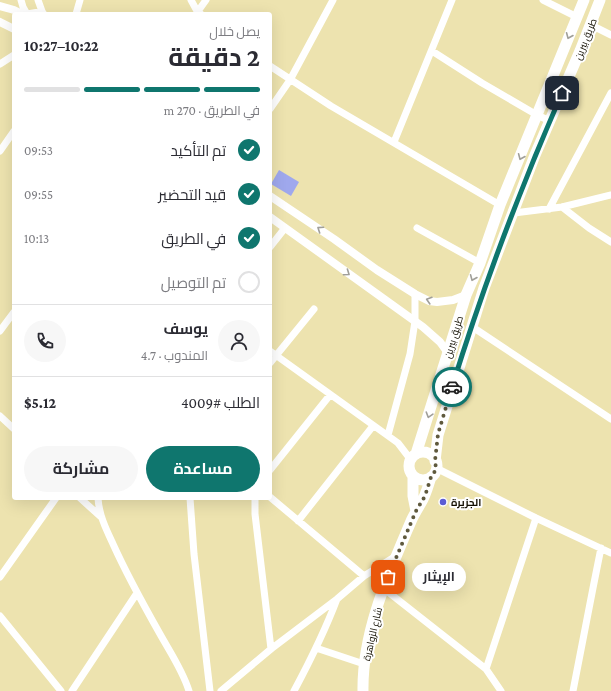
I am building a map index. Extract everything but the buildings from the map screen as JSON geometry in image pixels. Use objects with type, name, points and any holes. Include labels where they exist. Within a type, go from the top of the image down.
[{"type":"main road","name":"طريق بيرين","points":[[413,457],[466,295],[480,263],[500,205],[584,0]]},
{"type":"main road","name":"طريق بيرين","points":[[434,469],[438,434],[484,288],[600,0]]},
{"type":"main road","points":[[413,476],[424,480],[434,469],[433,458],[427,453],[420,453],[413,457],[409,469],[413,476],[413,496],[416,511]]},
{"type":"main road","name":"شارع الزواهرة","points":[[363,691],[364,664],[369,637],[383,588],[416,511],[425,496],[434,469]]},
{"type":"street","points":[[21,0],[26,12]]},
{"type":"street","points":[[38,0],[42,12]]},
{"type":"street","points":[[77,12],[80,0]]},
{"type":"street","points":[[191,0],[197,12]]},
{"type":"street","points":[[199,12],[206,0]]},
{"type":"street","points":[[272,106],[290,80],[333,0]]},
{"type":"street","points":[[394,142],[452,0]]},
{"type":"street","points":[[543,0],[577,17]]},
{"type":"street","points":[[0,6],[18,12]]},
{"type":"street","points":[[0,22],[12,28]]},
{"type":"street","points":[[591,24],[611,35]]},
{"type":"street","points":[[432,51],[537,115],[550,121]]},
{"type":"street","points":[[0,64],[12,56]]},
{"type":"street","points":[[272,67],[331,106],[500,205]]},
{"type":"street","points":[[549,209],[611,93]]},
{"type":"street","points":[[0,151],[12,134]]},
{"type":"street","points":[[514,213],[562,207],[611,195]]},
{"type":"street","points":[[272,197],[377,270],[415,294],[429,301],[437,302],[453,300],[466,295]]},
{"type":"street","points":[[562,207],[588,228],[611,242]]},
{"type":"street","points":[[272,218],[415,321],[437,339],[448,353]]},
{"type":"street","points":[[272,244],[285,228]]},
{"type":"street","points":[[417,228],[480,263]]},
{"type":"street","points":[[388,435],[406,371],[415,321],[415,294]]},
{"type":"street","points":[[272,361],[314,309]]},
{"type":"street","points":[[0,331],[12,315]]},
{"type":"street","points":[[471,326],[611,419]]},
{"type":"street","points":[[272,353],[373,426],[388,435],[413,457]]},
{"type":"street","points":[[272,468],[330,395]]},
{"type":"street","points":[[0,416],[12,426]]},
{"type":"street","points":[[298,521],[373,426]]},
{"type":"street","points":[[434,469],[611,553]]},
{"type":"street","points":[[272,499],[364,576]]},
{"type":"street","points":[[0,577],[55,500]]},
{"type":"street","points":[[82,500],[101,517]]},
{"type":"street","points":[[98,500],[101,517],[137,593],[178,666],[189,691]]},
{"type":"street","points":[[190,500],[194,554],[210,691]]},
{"type":"street","points":[[255,500],[255,514],[270,650]]},
{"type":"street","points":[[486,669],[536,518]]},
{"type":"street","points":[[574,691],[601,548]]},
{"type":"street","points":[[221,691],[270,650],[337,599],[364,576],[397,556]]},
{"type":"street","points":[[383,588],[486,669],[500,691]]},
{"type":"street","points":[[72,691],[137,593]]},
{"type":"street","points":[[294,691],[316,648],[337,599]]},
{"type":"street","points":[[0,616],[62,691]]},
{"type":"street","points":[[316,648],[364,664]]},
{"type":"way so far","points":[[388,577],[416,511],[425,496],[431,477],[436,468],[435,461],[438,434],[452,387]]},
{"type":"place","name":"الجزيرة","points":[[443,502]]},
{"type":"place","name":"الإيثار","points":[[388,577]]},
{"type":"route","points":[[452,387],[484,288],[562,93]]}]
